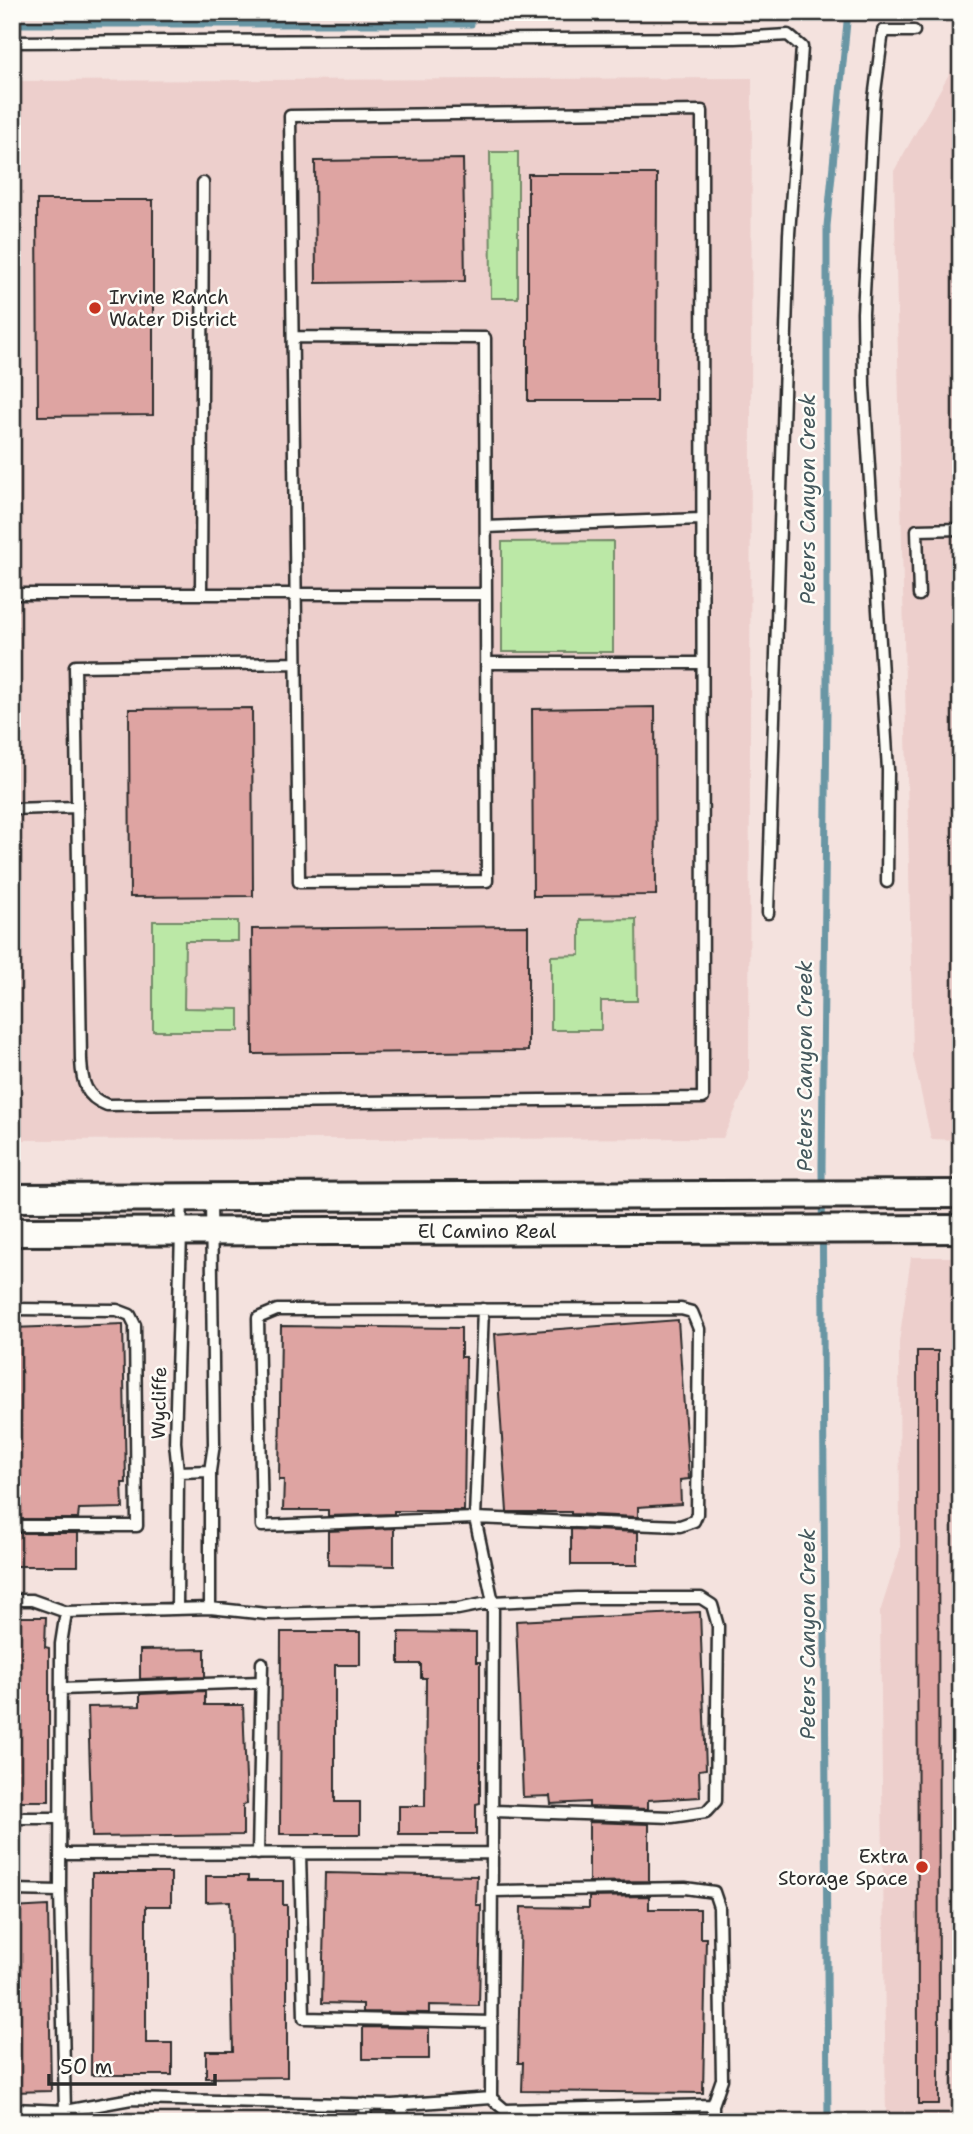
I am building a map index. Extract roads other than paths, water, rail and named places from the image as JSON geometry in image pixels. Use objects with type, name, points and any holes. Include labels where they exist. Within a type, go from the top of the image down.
[{"type":"main road","name":"El Camino Real","points":[[12,1198],[961,1194]]},
{"type":"main road","name":"El Camino Real","points":[[12,1232],[961,1230]]},
{"type":"lane","points":[[887,882],[888,770],[864,386],[863,313],[874,99],[883,31],[914,31]]},
{"type":"lane","points":[[12,42],[707,38],[788,35],[802,47],[789,234],[768,913]]},
{"type":"lane","points":[[293,337],[485,338],[487,881],[299,882],[297,663],[290,116],[702,111],[703,1098],[107,1105],[96,1101],[86,1090],[81,1077],[75,666],[297,663]]},
{"type":"lane","points":[[201,594],[203,183]]},
{"type":"lane","points":[[486,527],[701,519]]},
{"type":"lane","points":[[919,595],[917,530],[961,529]]},
{"type":"lane","points":[[12,594],[486,594]]},
{"type":"lane","points":[[486,663],[701,663]]},
{"type":"lane","points":[[12,809],[77,807]]},
{"type":"lane","name":"Wycliffe","points":[[177,1609],[178,1472],[175,1442],[182,1198]]},
{"type":"lane","points":[[210,1608],[210,1471],[214,1444],[211,1198]]},
{"type":"lane","points":[[12,1309],[117,1310],[130,1315],[135,1325],[136,1525],[12,1526]]},
{"type":"lane","points":[[483,1309],[475,1518],[493,1602],[494,1891],[491,2098]]},
{"type":"lane","points":[[681,1309],[692,1312],[699,1329],[697,1514],[694,1521],[680,1526],[475,1518],[262,1526],[258,1318],[276,1310],[681,1309]]},
{"type":"lane","points":[[178,1472],[210,1471]]},
{"type":"lane","points":[[12,1600],[32,1600],[66,1612],[210,1608],[267,1614],[458,1609],[493,1602],[577,1598],[701,1598],[712,1605],[718,1626],[716,1801],[706,1812],[672,1817],[493,1811]]},
{"type":"lane","points":[[66,1612],[61,1644],[60,1891],[65,2111],[70,2122]]},
{"type":"lane","points":[[258,1854],[262,1663]]},
{"type":"lane","points":[[61,1689],[261,1682]]},
{"type":"lane","points":[[12,1818],[60,1818]]},
{"type":"lane","points":[[300,1853],[304,2018],[492,2022]]},
{"type":"lane","points":[[60,1854],[494,1853]]},
{"type":"lane","points":[[494,1891],[685,1888],[714,1892],[719,1907],[722,2079],[713,2105],[713,2122]]},
{"type":"lane","points":[[12,1890],[60,1891]]},
{"type":"lane","points":[[12,2109],[65,2111],[131,2099],[402,2104],[491,2098],[505,2110],[713,2105]]},
{"type":"lane","points":[[365,2104],[366,2122]]},
{"type":"lane","points":[[402,2104],[403,2122]]},
{"type":"waterway","name":"Peters Canyon Creek","points":[[828,2122],[822,1167],[827,710],[827,226],[848,12]]},
{"type":"waterway","points":[[12,24],[471,24]]},
{"type":"place","name":"Irvine Ranch Water District","points":[[95,308]]},
{"type":"place","name":"Extra Storage Space","points":[[922,1867]]}]
